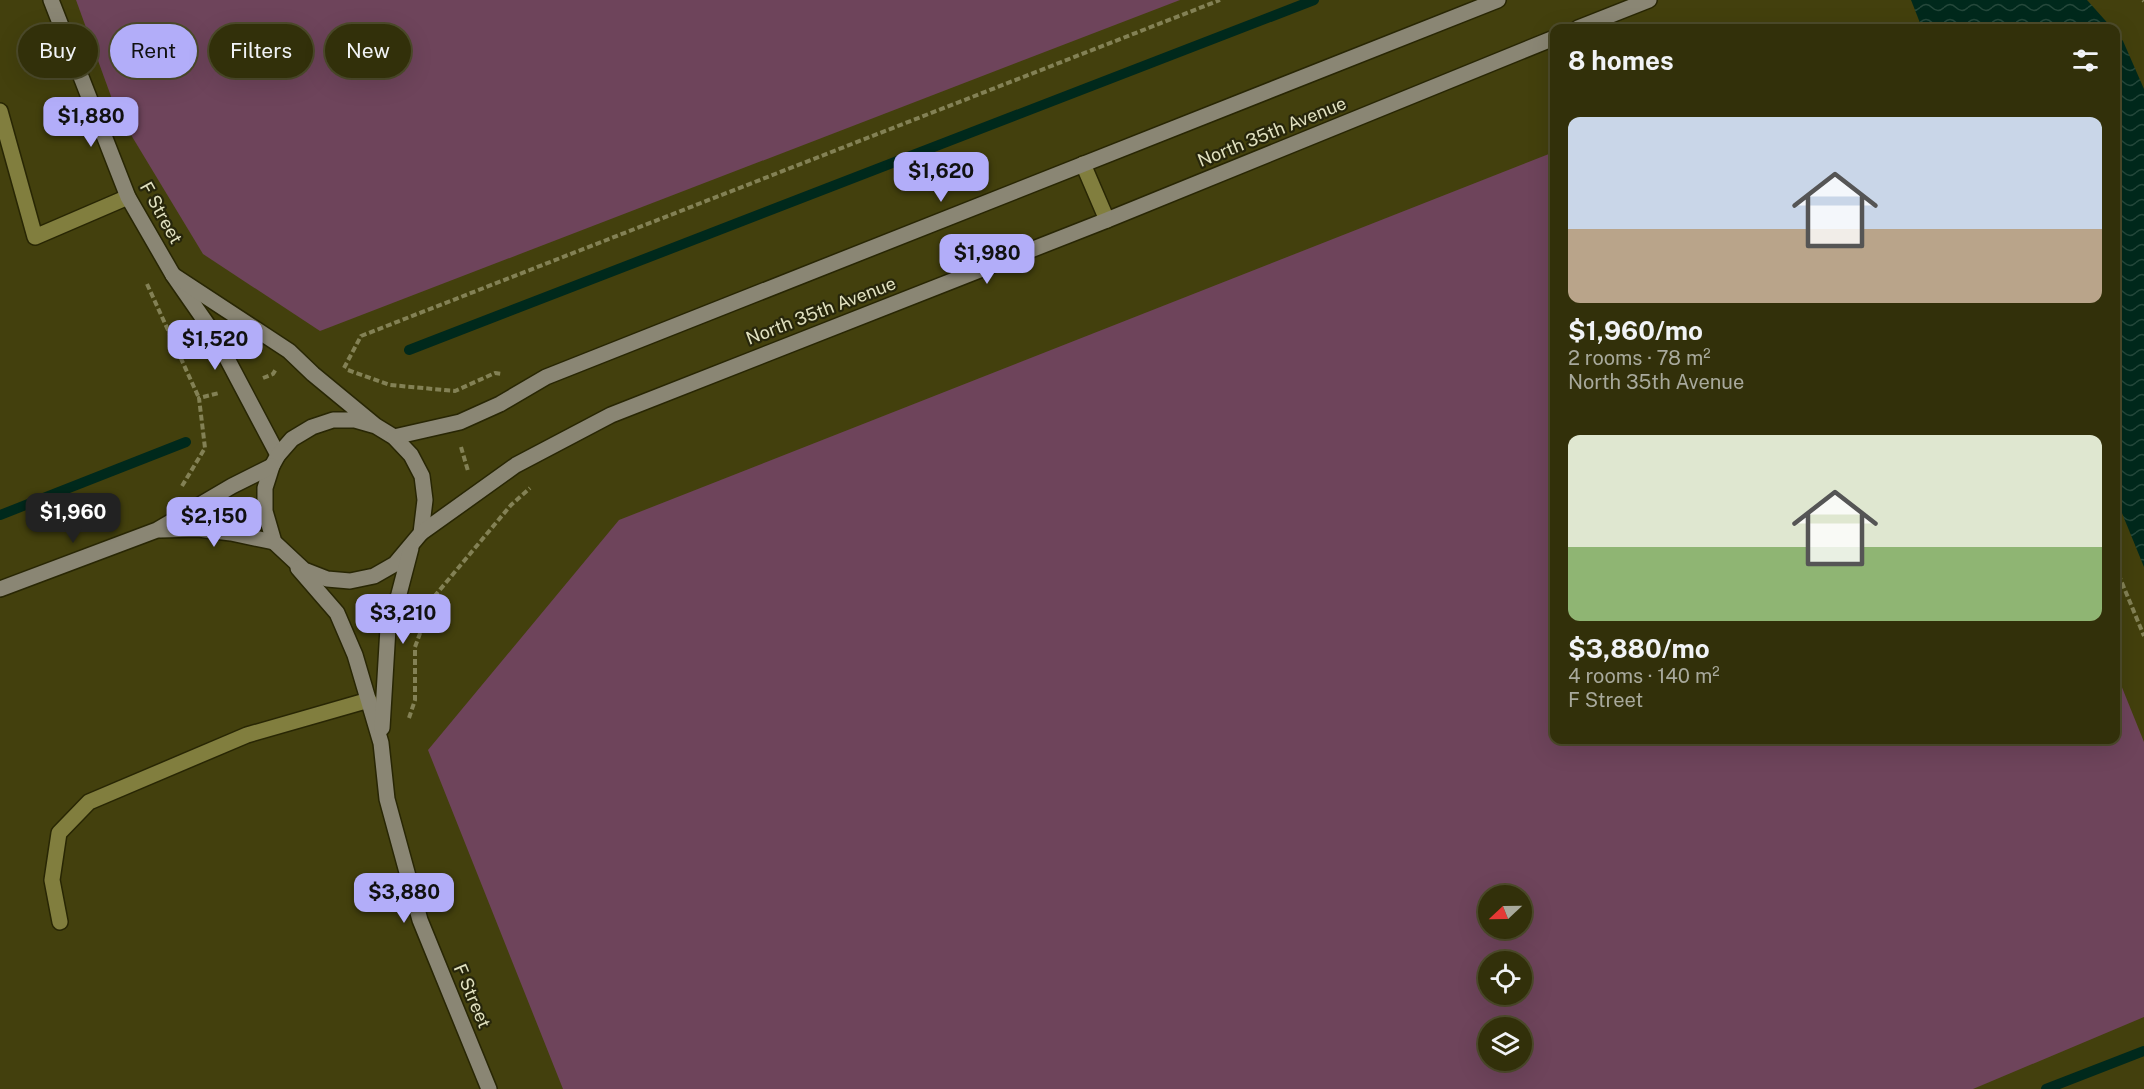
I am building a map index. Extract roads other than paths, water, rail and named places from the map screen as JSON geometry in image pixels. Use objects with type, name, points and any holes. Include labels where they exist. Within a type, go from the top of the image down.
[{"type":"street","name":"F Street","points":[[51,0],[129,197],[173,275],[214,334],[275,460]]},
{"type":"street","points":[[394,437],[460,422],[500,405],[546,376],[1498,0]]},
{"type":"street","points":[[1588,24],[1649,0]]},
{"type":"street","name":"North 35th Avenue","points":[[421,533],[516,465],[611,415],[1107,220],[1550,40]]},
{"type":"street","name":"F Street","points":[[173,275],[289,351],[376,426]]},
{"type":"street","points":[[333,420],[355,420],[376,426],[394,437],[411,455],[422,476],[425,500],[421,533],[395,564],[374,576],[350,581],[327,579],[304,570],[274,542],[265,511],[265,488],[275,460],[292,439],[312,427],[333,420]]},
{"type":"street","points":[[0,589],[157,530],[275,460]]},
{"type":"street","points":[[157,530],[198,529],[274,542]]},
{"type":"street","name":"F Street","points":[[381,743],[388,628],[411,546]]},
{"type":"street","name":"F Street","points":[[286,554],[337,613],[355,655],[381,743],[387,799],[420,920],[489,1089]]},
{"type":"lane","points":[[0,111],[35,237],[129,197]]},
{"type":"lane","points":[[1083,164],[1107,220]]},
{"type":"lane","points":[[60,922],[52,880],[59,833],[89,802],[247,735],[369,700]]},
{"type":"water","points":[[1911,0],[2087,0],[2108,24],[1920,24]]},
{"type":"water","points":[[2120,38],[2144,89],[2144,567],[2120,508]]},
{"type":"waterway","points":[[409,350],[1314,0]]},
{"type":"waterway","points":[[0,515],[186,442]]},
{"type":"waterway","points":[[2046,1089],[2144,1051]]}]
